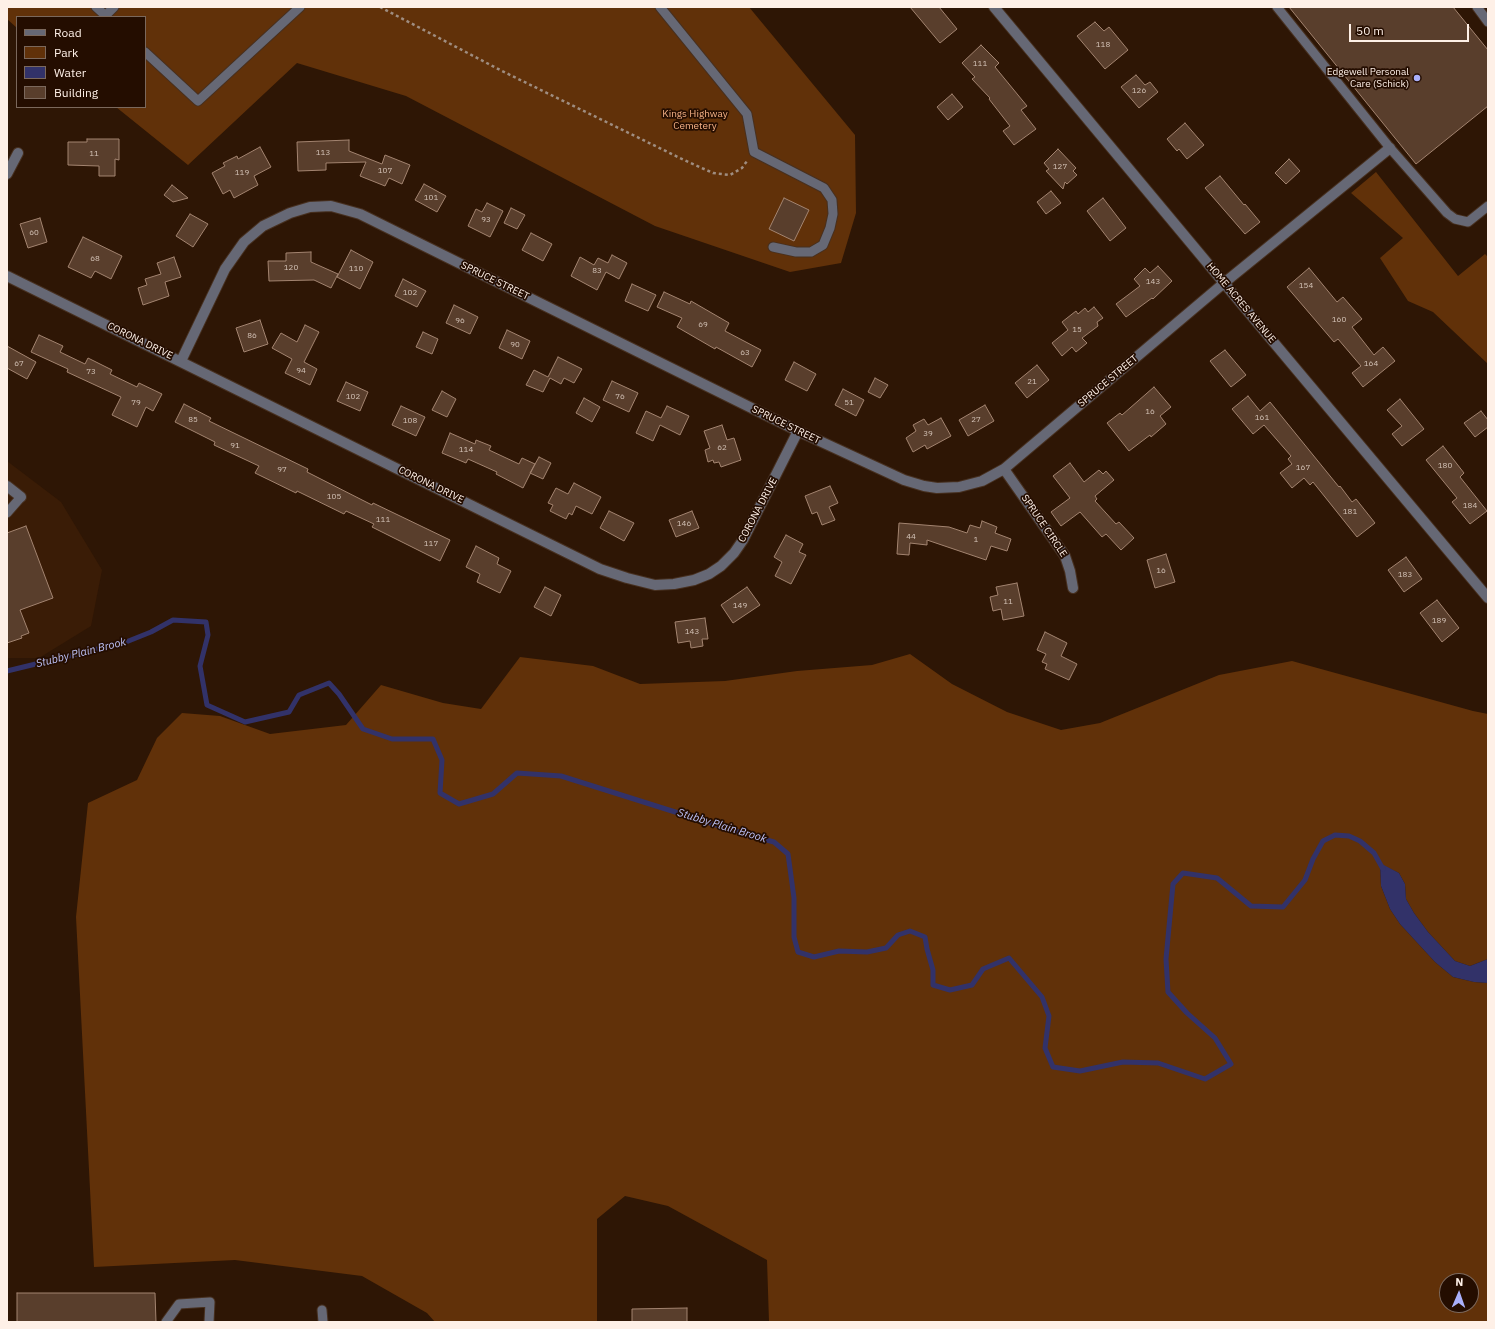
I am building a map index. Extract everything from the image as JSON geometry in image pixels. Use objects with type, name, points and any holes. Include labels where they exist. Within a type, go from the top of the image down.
[{"type":"street","name":"HOME ACRES AVENUE","points":[[994,7],[1488,598]]},
{"type":"street","name":"SPRUCE STREET","points":[[181,361],[225,269],[244,242],[263,226],[290,213],[310,207],[331,206],[360,214],[798,431],[904,480],[924,486],[949,488],[968,485],[982,481],[1004,469],[1224,283],[1390,148]]},
{"type":"street","points":[[7,174],[18,152]]},
{"type":"street","name":"CORONA DRIVE","points":[[7,276],[600,569],[655,585],[674,584],[694,580],[709,574],[721,566],[734,553],[743,540],[798,431]]},
{"type":"street","name":"SPRUCE CIRCLE","points":[[1004,469],[1065,556],[1070,571],[1073,588]]},
{"type":"street","points":[[7,486],[21,497]]},
{"type":"lane","points":[[96,7],[106,16],[114,7]]},
{"type":"lane","points":[[146,53],[198,101],[300,7]]},
{"type":"lane","points":[[660,7],[747,114],[754,152],[824,188],[832,200],[834,214],[830,228],[822,245],[811,252],[796,252],[773,247]]},
{"type":"lane","points":[[1277,7],[1390,148],[1447,213],[1455,219],[1468,222],[1488,206]]},
{"type":"lane","points":[[1477,7],[1488,22]]},
{"type":"lane","points":[[7,513],[21,497]]},
{"type":"lane","points":[[166,1322],[180,1304],[210,1302],[209,1322]]},
{"type":"lane","points":[[322,1310],[322,1322]]},
{"type":"path","points":[[380,7],[502,71],[684,160],[713,172],[730,175],[742,168],[754,152]]},
{"type":"shaded area","points":[[7,461],[61,502],[102,570],[91,626],[39,658],[7,658]]},
{"type":"green space","name":"Kings Highway Cemetery","points":[[7,7],[749,7],[855,135],[856,213],[841,263],[790,272],[655,226],[406,96],[297,63],[188,165],[117,108],[146,108],[146,16],[16,16],[16,27],[7,19]]},
{"type":"green space","points":[[1376,172],[1458,276],[1485,254],[1488,257],[1488,364],[1433,312],[1408,301],[1380,258],[1403,238],[1351,193]]},
{"type":"green space","points":[[910,654],[952,684],[1007,712],[1061,730],[1100,723],[1219,675],[1292,661],[1488,714],[1488,959],[1470,966],[1455,961],[1428,932],[1414,913],[1406,899],[1405,884],[1399,873],[1380,864],[1381,886],[1390,909],[1400,924],[1435,962],[1453,977],[1474,982],[1488,983],[1488,1322],[769,1322],[767,1260],[668,1206],[625,1196],[597,1219],[597,1322],[435,1322],[427,1313],[362,1276],[235,1260],[94,1267],[76,917],[88,803],[137,780],[157,738],[182,713],[220,716],[270,734],[346,725],[381,685],[443,703],[481,709],[520,657],[593,666],[640,684],[725,681],[797,671],[872,665]]},
{"type":"water","points":[[1380,863],[1399,873],[1405,884],[1406,899],[1414,913],[1428,932],[1455,961],[1470,966],[1488,959],[1488,983],[1474,982],[1453,977],[1435,962],[1400,924],[1390,909],[1381,886]]},
{"type":"building","points":[[910,7],[939,7],[957,29],[940,43]]},
{"type":"building","name":"Edgewell Personal Care (Schick)","points":[[1289,7],[1453,7],[1488,50],[1488,106],[1416,164]]},
{"type":"building","points":[[1095,22],[1104,31],[1109,27],[1128,50],[1105,69],[1077,36]]},
{"type":"building","points":[[981,45],[999,63],[995,67],[1027,106],[1021,110],[1036,129],[1014,145],[1003,131],[1010,126],[989,99],[990,98],[972,79],[975,77],[962,63]]},
{"type":"building","points":[[1136,75],[1145,85],[1150,82],[1158,92],[1139,108],[1121,87]]},
{"type":"building","points":[[952,94],[963,107],[948,120],[937,107]]},
{"type":"building","points":[[1185,123],[1204,145],[1187,159],[1179,149],[1177,151],[1167,139]]},
{"type":"building","points":[[87,139],[119,139],[119,160],[115,159],[115,176],[99,176],[99,166],[68,165],[68,142],[87,142]]},
{"type":"building","points":[[349,140],[349,151],[382,164],[385,155],[410,165],[402,184],[389,178],[385,186],[360,176],[366,162],[326,163],[326,170],[298,171],[297,142]]},
{"type":"building","points":[[260,147],[271,167],[254,176],[258,185],[234,198],[230,190],[223,194],[212,173],[225,166],[223,163],[237,156],[238,159]]},
{"type":"building","points":[[1058,149],[1076,168],[1073,171],[1077,175],[1067,184],[1065,182],[1063,189],[1046,171],[1049,169],[1044,163]]},
{"type":"building","points":[[1289,159],[1300,171],[1286,184],[1275,173]]},
{"type":"building","points":[[1220,176],[1260,222],[1245,234],[1205,188]]},
{"type":"building","points":[[424,184],[446,196],[437,212],[415,200]]},
{"type":"building","points":[[172,185],[188,198],[173,202],[164,195]]},
{"type":"building","points":[[1051,191],[1061,203],[1046,214],[1037,202]]},
{"type":"building","points":[[784,198],[809,210],[794,241],[769,229]]},
{"type":"building","points":[[1103,198],[1126,228],[1110,241],[1087,211]]},
{"type":"building","points":[[487,203],[503,211],[490,237],[468,226],[476,209],[482,212]]},
{"type":"building","points":[[511,208],[525,215],[517,229],[504,223]]},
{"type":"building","points":[[190,214],[208,224],[193,247],[176,236]]},
{"type":"building","points":[[40,218],[47,242],[28,248],[20,224]]},
{"type":"building","points":[[531,233],[552,244],[543,261],[522,250]]},
{"type":"building","points":[[83,237],[122,256],[111,279],[95,271],[91,278],[68,267]]},
{"type":"building","points":[[351,250],[373,262],[360,289],[337,277]]},
{"type":"building","points":[[311,252],[311,262],[338,274],[331,288],[314,280],[269,281],[268,261],[286,261],[286,253]]},
{"type":"building","points":[[612,255],[627,263],[619,279],[606,272],[597,290],[571,276],[580,257],[594,265],[598,258],[608,263]]},
{"type":"building","points":[[174,257],[181,277],[165,282],[169,296],[143,305],[138,288],[147,285],[145,279],[161,274],[157,263]]},
{"type":"building","points":[[1158,266],[1172,281],[1153,299],[1152,298],[1126,317],[1116,304],[1140,286],[1134,279],[1145,268],[1150,273]]},
{"type":"building","points":[[1309,268],[1337,302],[1343,297],[1362,319],[1352,327],[1374,355],[1383,347],[1395,361],[1363,387],[1352,373],[1361,366],[1338,339],[1334,342],[1287,287]]},
{"type":"building","points":[[403,279],[426,291],[417,307],[395,296]]},
{"type":"building","points":[[632,284],[656,295],[648,311],[625,301]]},
{"type":"building","points":[[664,292],[690,304],[691,301],[729,323],[725,331],[761,350],[752,367],[716,347],[715,349],[677,327],[682,318],[657,307]]},
{"type":"building","points":[[454,305],[478,317],[470,334],[446,323]]},
{"type":"building","points":[[1094,307],[1103,318],[1097,322],[1098,326],[1082,338],[1087,343],[1076,352],[1072,347],[1062,356],[1052,343],[1068,330],[1062,322],[1076,311],[1078,314],[1085,308],[1088,312]]},
{"type":"building","points":[[260,320],[268,344],[244,352],[236,328]]},
{"type":"building","points":[[305,325],[319,332],[304,362],[317,369],[310,385],[285,373],[292,359],[272,348],[281,333],[297,342]]},
{"type":"building","points":[[507,330],[530,341],[522,359],[499,348]]},
{"type":"building","points":[[423,332],[438,339],[432,354],[416,347]]},
{"type":"building","points":[[39,335],[63,346],[60,352],[85,364],[88,358],[112,370],[110,374],[137,387],[139,383],[162,394],[153,411],[146,407],[137,427],[112,415],[121,397],[67,372],[68,369],[31,352]]},
{"type":"building","points":[[7,346],[36,362],[27,379],[7,368]]},
{"type":"building","points":[[1225,350],[1246,375],[1231,387],[1210,361]]},
{"type":"building","points":[[558,357],[582,369],[574,383],[564,378],[561,384],[550,378],[543,392],[526,385],[534,370],[548,377]]},
{"type":"building","points":[[794,362],[816,374],[807,391],[785,380]]},
{"type":"building","points":[[1037,365],[1049,380],[1027,398],[1015,383]]},
{"type":"building","points":[[875,378],[888,385],[880,398],[868,392]]},
{"type":"building","points":[[612,381],[638,393],[629,412],[603,400]]},
{"type":"building","points":[[346,382],[368,392],[360,411],[337,401]]},
{"type":"building","points":[[1154,387],[1171,407],[1160,416],[1166,424],[1151,437],[1150,435],[1129,451],[1107,423],[1120,413],[1122,415]]},
{"type":"building","points":[[843,389],[864,400],[856,416],[835,405]]},
{"type":"building","points":[[442,391],[456,399],[447,417],[432,410]]},
{"type":"building","points":[[1248,396],[1260,411],[1270,402],[1352,502],[1356,499],[1375,523],[1357,537],[1313,482],[1310,485],[1304,478],[1292,488],[1280,473],[1292,464],[1288,459],[1291,456],[1264,425],[1253,434],[1232,409]]},
{"type":"building","points":[[584,398],[600,407],[592,422],[576,413]]},
{"type":"building","points":[[1400,399],[1424,429],[1402,446],[1392,434],[1402,426],[1387,410]]},
{"type":"building","points":[[184,404],[211,418],[209,421],[308,469],[307,472],[372,505],[373,503],[450,540],[440,561],[372,527],[374,524],[346,511],[344,514],[297,491],[296,493],[255,473],[259,466],[214,445],[215,442],[175,422]]},
{"type":"building","points":[[985,405],[994,421],[968,436],[959,420]]},
{"type":"building","points":[[401,406],[425,417],[416,436],[392,425]]},
{"type":"building","points":[[667,406],[689,416],[680,435],[660,425],[653,441],[636,433],[646,411],[661,418]]},
{"type":"building","points":[[1481,411],[1488,420],[1488,427],[1475,437],[1464,423]]},
{"type":"building","points":[[941,418],[951,436],[927,449],[925,445],[913,452],[906,438],[916,431],[913,425],[924,419],[928,425]]},
{"type":"building","points":[[722,425],[727,440],[734,438],[741,460],[721,467],[719,462],[714,463],[713,460],[708,462],[705,450],[710,448],[704,431]]},
{"type":"building","points":[[450,433],[475,444],[476,440],[491,446],[489,450],[519,464],[522,458],[535,464],[523,488],[496,474],[497,472],[468,459],[466,463],[442,453]]},
{"type":"building","points":[[1443,446],[1464,473],[1460,477],[1487,511],[1470,524],[1452,502],[1457,498],[1426,460]]},
{"type":"building","points":[[539,457],[551,463],[543,479],[530,473]]},
{"type":"building","points":[[1070,463],[1084,482],[1099,470],[1103,474],[1106,471],[1114,480],[1095,496],[1097,499],[1095,501],[1116,524],[1119,522],[1134,538],[1121,550],[1106,534],[1102,537],[1080,512],[1061,526],[1051,512],[1070,498],[1053,476]]},
{"type":"building","points":[[574,483],[601,497],[592,514],[576,506],[572,515],[569,513],[566,519],[550,511],[553,505],[548,503],[556,488],[568,494]]},
{"type":"building","points":[[830,486],[838,503],[829,507],[835,520],[822,525],[817,512],[812,514],[805,496]]},
{"type":"building","points":[[609,511],[634,523],[624,541],[600,528]]},
{"type":"building","points":[[692,511],[699,528],[676,537],[669,520]]},
{"type":"building","points":[[982,521],[997,527],[995,533],[1011,539],[1007,551],[991,546],[986,560],[927,540],[927,545],[910,543],[909,555],[897,554],[899,523],[949,527],[967,533],[970,525],[980,528]]},
{"type":"building","points":[[26,526],[53,598],[20,610],[29,633],[21,636],[22,638],[7,643],[7,533]]},
{"type":"building","points":[[786,535],[803,544],[799,552],[806,555],[791,584],[775,576],[782,562],[774,557]]},
{"type":"building","points":[[476,546],[499,558],[497,564],[511,571],[500,593],[477,582],[480,574],[466,567]]},
{"type":"building","points":[[1166,554],[1175,582],[1155,588],[1147,560]]},
{"type":"building","points":[[1406,557],[1422,579],[1404,592],[1388,570]]},
{"type":"building","points":[[1017,583],[1024,616],[1003,620],[1001,609],[993,611],[990,597],[998,595],[996,587]]},
{"type":"building","points":[[545,587],[561,595],[551,616],[534,607]]},
{"type":"building","points":[[747,587],[760,605],[733,623],[721,605]]},
{"type":"building","points":[[1437,600],[1459,628],[1442,642],[1420,613]]},
{"type":"building","points":[[705,618],[708,639],[702,639],[703,646],[691,648],[690,641],[678,643],[675,622]]},
{"type":"building","points":[[1045,632],[1067,643],[1061,656],[1077,664],[1069,680],[1045,669],[1047,664],[1042,662],[1046,654],[1037,650]]},
{"type":"building","points":[[17,1293],[155,1293],[156,1322],[17,1322]]},
{"type":"building","points":[[687,1308],[687,1322],[632,1322],[632,1309]]},
{"type":"waterway","name":"Stubby Plain Brook","points":[[7,671],[126,642],[151,632],[173,620],[206,622],[208,635],[200,666],[207,705],[245,722],[289,712],[299,695],[329,683],[339,694],[363,729],[392,739],[433,739],[442,760],[440,793],[459,804],[493,794],[517,773],[561,776],[774,842],[788,854],[794,898],[794,937],[798,952],[814,957],[839,951],[867,952],[886,948],[898,935],[910,931],[925,937],[933,970],[933,985],[950,990],[972,985],[983,969],[1009,958],[1042,997],[1049,1016],[1045,1048],[1053,1067],[1080,1071],[1123,1062],[1158,1063],[1205,1079],[1231,1064],[1215,1038],[1187,1013],[1168,992],[1166,959],[1173,884],[1183,873],[1217,878],[1251,906],[1283,907],[1305,880],[1313,859],[1323,841],[1335,835],[1349,836],[1360,841],[1374,853],[1383,869]]},
{"type":"place","name":"Edgewell Personal Care (Schick)","points":[[1417,78]]}]
